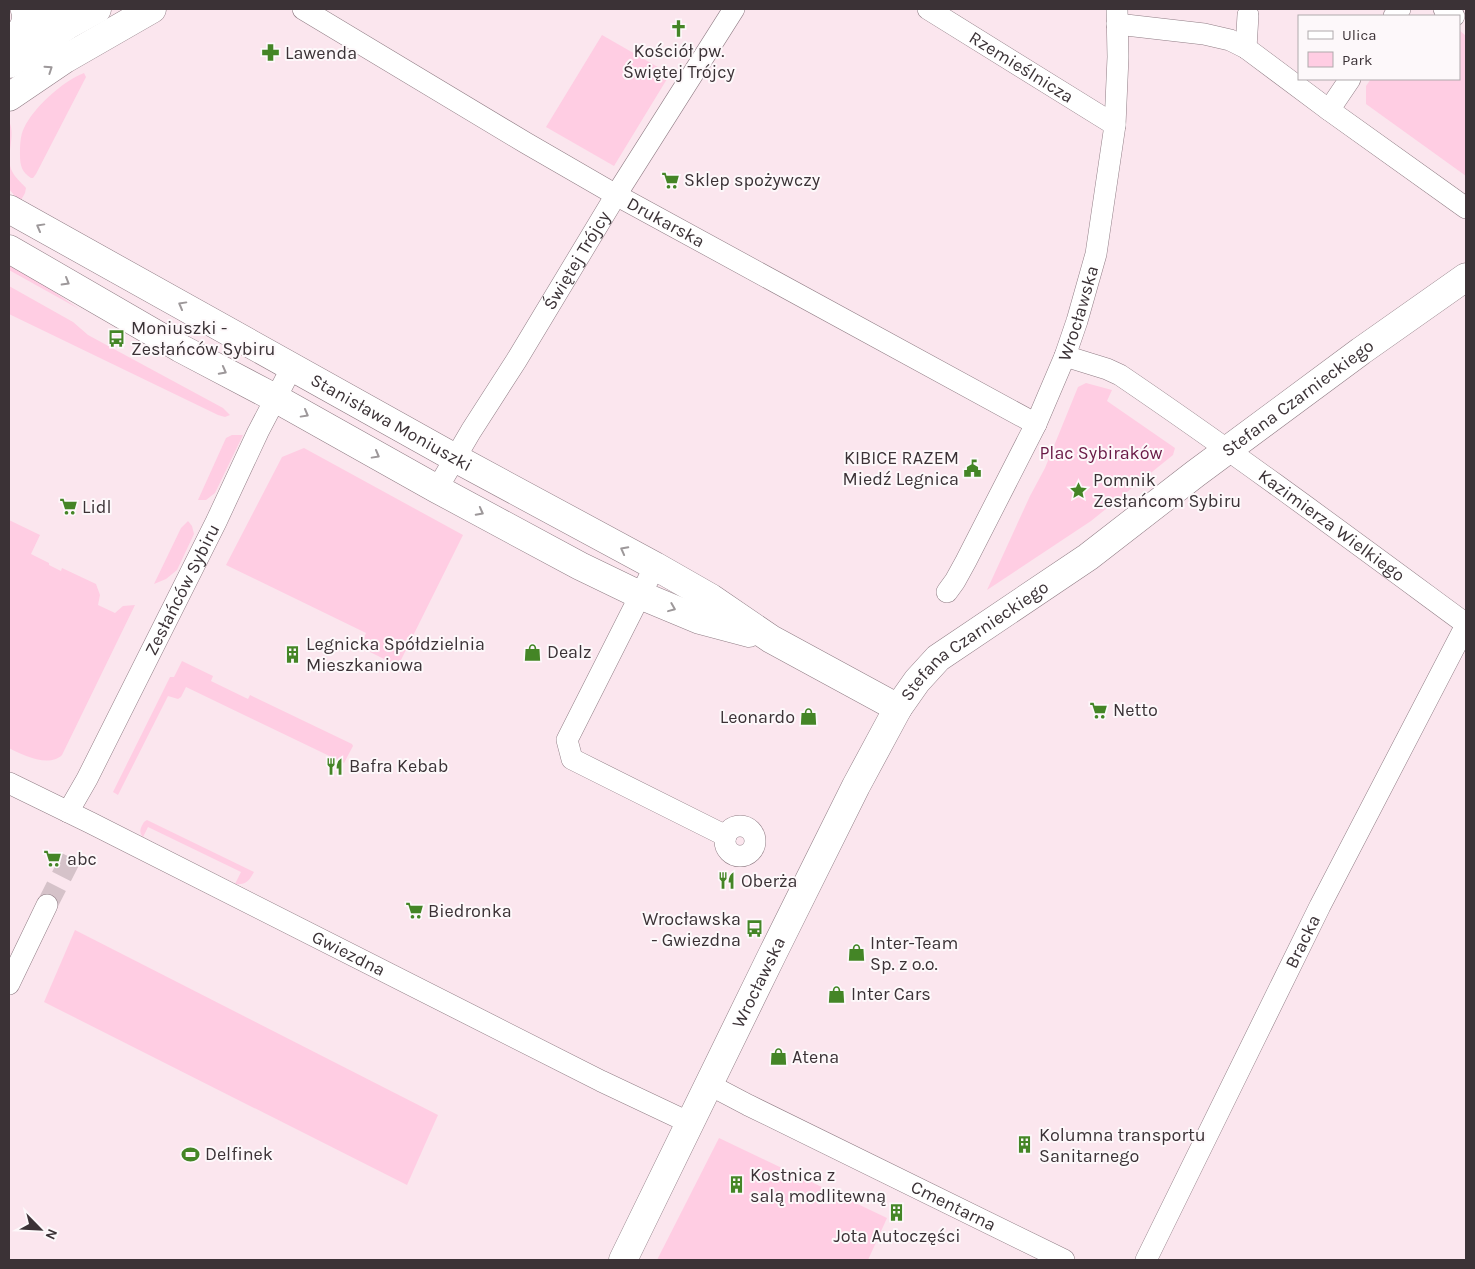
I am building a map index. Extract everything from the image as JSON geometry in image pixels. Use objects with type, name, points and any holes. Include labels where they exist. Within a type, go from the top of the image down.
[{"type":"street","points":[[15,27],[87,9]]},
{"type":"street","points":[[9,64],[96,9]]},
{"type":"street","points":[[9,97],[65,59],[152,9]]},
{"type":"street","name":"Drukarska","points":[[303,9],[616,195],[1036,424]]},
{"type":"street","name":"Świętej Trójcy","points":[[437,489],[616,195],[734,9]]},
{"type":"street","name":"Rzemieślnicza","points":[[928,9],[1115,125]]},
{"type":"street","points":[[1246,48],[1248,15]]},
{"type":"street","points":[[1117,17],[1230,40],[1246,48],[1466,208]]},
{"type":"street","name":"Wrocławska","points":[[947,592],[955,581],[1036,424],[1065,356],[1096,254],[1115,125],[1117,17]]},
{"type":"street","points":[[1329,110],[1349,80]]},
{"type":"street","name":"Stanisława Moniuszki","points":[[9,209],[455,458],[655,566],[711,598],[770,638],[898,708]]},
{"type":"street","name":"Stanisława Moniuszki","points":[[9,249],[180,348],[275,398],[437,489],[580,566],[640,596],[700,620],[770,638]]},
{"type":"street","name":"Stefana Czarnieckiego","points":[[898,708],[917,681],[938,658],[1088,557],[1195,474],[1361,351],[1466,277]]},
{"type":"street","name":"Kazimierza Wielkiego","points":[[1065,356],[1107,369],[1120,376],[1228,450],[1466,624]]},
{"type":"street","name":"Zesłańców Sybiru","points":[[68,812],[216,522],[292,366]]},
{"type":"street","points":[[655,566],[567,740],[572,759],[726,836]]},
{"type":"street","name":"Bracka","points":[[1146,1260],[1320,906],[1466,624]]},
{"type":"street","name":"Wrocławska","points":[[623,1260],[708,1084],[850,799],[898,708]]},
{"type":"street","name":"Gwiezdna","points":[[9,783],[601,1082],[690,1124]]},
{"type":"street","points":[[9,984],[47,905]]},
{"type":"street","name":"Cmentarna","points":[[708,1084],[1064,1260]]},
{"type":"green space","points":[[1460,31],[1466,36],[1466,176],[1366,104],[1366,86],[1370,80],[1460,80]]},
{"type":"green space","points":[[602,35],[670,74],[614,166],[546,127]]},
{"type":"green space","points":[[84,73],[86,77],[36,174],[31,178],[25,173],[20,162],[20,141],[24,128],[42,103],[58,88]]},
{"type":"green space","points":[[9,121],[12,133],[11,169],[26,188],[20,202],[9,189]]},
{"type":"green space","points":[[9,264],[43,284],[79,309],[9,270]]},
{"type":"green space","points":[[9,286],[73,322],[88,335],[223,408],[230,415],[225,417],[218,415],[9,314]]},
{"type":"green space","name":"Plac Sybiraków","points":[[1086,383],[1112,390],[1107,401],[1175,448],[1173,455],[1091,521],[987,590],[1030,496],[1045,468],[1078,387]]},
{"type":"green space","points":[[232,435],[243,435],[215,493],[206,500],[198,500],[226,438]]},
{"type":"green space","points":[[304,448],[463,535],[398,666],[360,647],[366,633],[226,565],[282,457]]},
{"type":"green space","points":[[9,520],[40,535],[31,554],[61,571],[62,568],[96,584],[100,595],[98,605],[115,613],[123,606],[135,605],[62,755],[57,759],[36,759],[9,748]]},
{"type":"green space","points":[[188,521],[192,526],[194,534],[177,570],[166,579],[154,584],[181,528]]},
{"type":"green space","points":[[182,661],[213,676],[211,681],[248,699],[250,695],[352,744],[353,746],[344,763],[186,687],[178,699],[168,696],[118,795],[113,792],[170,677],[174,677]]},
{"type":"green space","points":[[147,820],[254,872],[247,882],[235,884],[241,872],[148,827],[143,837],[140,830]]},
{"type":"green space","points":[[75,930],[438,1115],[407,1185],[44,1002]]},
{"type":"green space","points":[[719,1138],[887,1218],[868,1260],[657,1260]]},
{"type":"tunnel","points":[[47,905],[76,848]]},
{"type":"place","name":"Kościół pw. Świętej Trójcy","points":[[679,28]]},
{"type":"place","name":"Lawenda","points":[[271,53]]},
{"type":"place","name":"Sklep spożywczy","points":[[670,180]]},
{"type":"place","name":"Moniuszki - Zesłańców Sybiru","points":[[117,338]]},
{"type":"place","name":"KIBICE RAZEM Miedź Legnica","points":[[973,468]]},
{"type":"place","name":"Pomnik Zesłańcom Sybiru","points":[[1079,490]]},
{"type":"place","name":"Lidl","points":[[68,507]]},
{"type":"place","name":"Dealz","points":[[533,652]]},
{"type":"place","name":"Legnicka Spółdzielnia Mieszkaniowa","points":[[292,654]]},
{"type":"place","name":"Netto","points":[[1099,710]]},
{"type":"place","name":"Leonardo","points":[[809,717]]},
{"type":"place","name":"Bafra Kebab","points":[[335,766]]},
{"type":"place","name":"abc","points":[[53,859]]},
{"type":"place","name":"Oberża","points":[[727,881]]},
{"type":"place","name":"Biedronka","points":[[414,911]]},
{"type":"place","name":"Wrocławska - Gwiezdna","points":[[755,929]]},
{"type":"place","name":"Inter-Team Sp. z o.o.","points":[[856,953]]},
{"type":"place","name":"Inter Cars","points":[[837,994]]},
{"type":"place","name":"Atena","points":[[778,1057]]},
{"type":"place","name":"Kolumna transportu Sanitarnego","points":[[1025,1145]]},
{"type":"place","name":"Delfinek","points":[[191,1154]]},
{"type":"place","name":"Kostnica z salą modlitewną","points":[[736,1185]]},
{"type":"place","name":"Jota Autoczęści","points":[[897,1213]]}]
